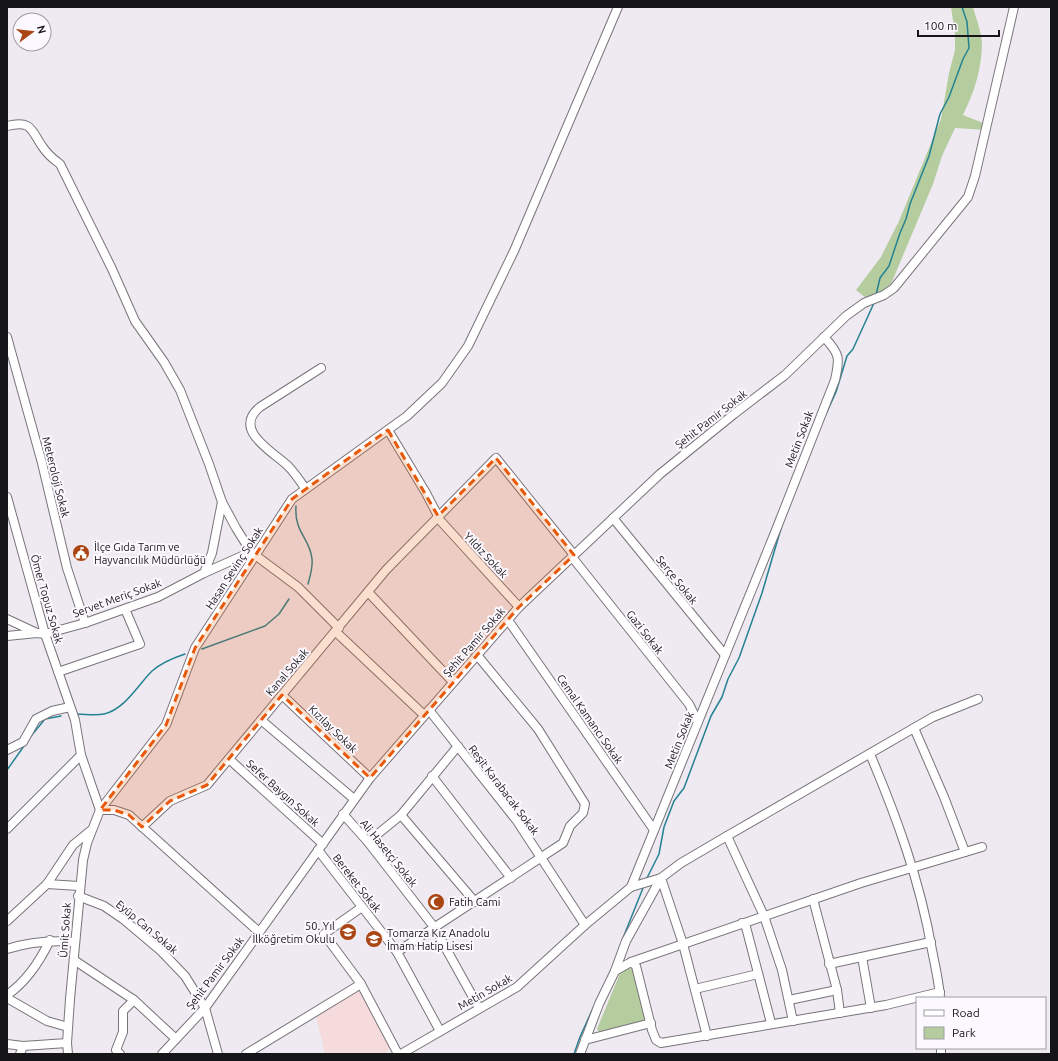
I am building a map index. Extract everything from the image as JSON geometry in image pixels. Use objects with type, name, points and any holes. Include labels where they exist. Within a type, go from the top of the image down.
[{"type":"street","name":"Hasan Sevinç Sokak","points":[[100,810],[166,725],[195,648],[253,553],[292,499],[388,430],[442,383],[468,346],[514,251],[618,7]]},
{"type":"street","name":"Şehit Pamir Sokak","points":[[162,1054],[205,1008],[370,778],[519,607],[666,469],[785,375],[846,316],[864,303],[884,295],[894,288],[968,197],[975,176],[1014,7]]},
{"type":"street","points":[[7,126],[20,124],[33,129],[49,156],[60,164],[112,269],[135,321],[164,362],[180,390],[222,502],[253,553]]},
{"type":"street","name":"Meteroloji Sokak","points":[[7,337],[42,463],[67,568],[85,623]]},
{"type":"street","name":"Metin Sokak","points":[[401,1054],[479,1008],[517,988],[585,925],[631,887],[835,380],[839,361],[833,347],[824,337]]},
{"type":"street","points":[[303,490],[288,467],[258,441],[253,434],[250,421],[256,410],[260,407],[321,368]]},
{"type":"street","name":"Yıldız Sokak","points":[[388,430],[426,493],[437,517],[519,607]]},
{"type":"street","name":"Kanal Sokak","points":[[142,827],[170,801],[207,785],[338,630],[386,570],[496,458]]},
{"type":"street","name":"Gazi Sokak","points":[[496,458],[689,704],[698,722]]},
{"type":"street","name":"Ömer Topuz Sokak","points":[[7,496],[41,634],[58,672],[75,720],[81,755],[100,810]]},
{"type":"street","points":[[204,573],[212,553],[222,502]]},
{"type":"street","name":"Serçe Sokak","points":[[613,518],[725,654]]},
{"type":"street","name":"Servet Meriç Sokak","points":[[7,636],[41,634],[85,623],[158,597],[204,573],[253,553]]},
{"type":"street","name":"Reşit Karabacak Sokak","points":[[253,553],[298,587],[338,630],[426,713],[458,746],[517,820],[585,925]]},
{"type":"street","points":[[368,592],[453,682]]},
{"type":"street","points":[[58,672],[140,644],[125,609]]},
{"type":"street","points":[[7,619],[41,634]]},
{"type":"street","name":"Cemal Kamancı Sokak","points":[[508,620],[654,830]]},
{"type":"street","points":[[397,952],[563,844],[570,826],[583,813],[585,804],[538,729],[477,655]]},
{"type":"street","name":"Kızılay Sokak","points":[[282,695],[370,778]]},
{"type":"street","points":[[631,887],[661,878],[681,863],[933,717],[978,699]]},
{"type":"street","points":[[7,750],[23,742],[36,719],[52,711],[70,707]]},
{"type":"street","points":[[261,720],[354,799]]},
{"type":"street","points":[[914,728],[965,852]]},
{"type":"street","points":[[368,842],[401,814],[458,746]]},
{"type":"street","points":[[870,754],[892,806],[913,867],[931,942],[940,995],[929,997]]},
{"type":"street","points":[[7,829],[81,755]]},
{"type":"street","name":"Sefer Baygın Sokak","points":[[229,759],[320,847]]},
{"type":"street","points":[[432,776],[511,878]]},
{"type":"street","points":[[100,810],[114,810],[129,816],[259,932]]},
{"type":"street","name":"Ümit Sokak","points":[[68,1054],[68,1027],[79,886],[86,843],[100,810]]},
{"type":"street","name":"Ali Hasetçi Sokak","points":[[343,814],[368,842],[434,927],[479,1008]]},
{"type":"street","points":[[401,814],[475,902]]},
{"type":"street","points":[[7,920],[47,884],[73,845],[93,829]]},
{"type":"street","points":[[727,836],[764,916],[782,970],[793,1021]]},
{"type":"street","name":"Bereket Sokak","points":[[320,847],[362,907],[397,952],[440,1031]]},
{"type":"street","points":[[615,971],[631,962],[813,899],[982,847]]},
{"type":"street","points":[[661,878],[683,944],[707,1036]]},
{"type":"street","points":[[580,1054],[599,1004],[615,971],[626,941],[661,878]]},
{"type":"street","points":[[47,884],[79,886]]},
{"type":"street","name":"Eyüp Can Sokak","points":[[78,896],[104,906],[123,919],[161,951],[185,976],[205,1008],[218,1054]]},
{"type":"street","points":[[813,899],[837,990],[840,1013]]},
{"type":"street","points":[[362,907],[324,934],[361,984],[398,1054]]},
{"type":"street","points":[[742,923],[746,927],[771,1023]]},
{"type":"street","points":[[7,949],[32,942],[50,940],[74,942]]},
{"type":"street","points":[[7,995],[20,986],[43,954],[50,940]]},
{"type":"street","points":[[829,964],[931,942]]},
{"type":"street","points":[[862,957],[871,1008]]},
{"type":"street","points":[[74,960],[134,1000],[176,1039]]},
{"type":"street","points":[[631,962],[636,966],[656,1040],[661,1043],[707,1036],[771,1023],[793,1021],[916,1000]]},
{"type":"street","points":[[695,989],[758,974]]},
{"type":"street","points":[[246,1054],[361,984]]},
{"type":"street","points":[[789,1000],[837,990]]},
{"type":"street","points":[[7,998],[47,1021],[68,1027]]},
{"type":"street","points":[[120,1054],[116,1050],[123,1032],[123,1011],[134,1000]]},
{"type":"street","points":[[585,1040],[651,1023]]},
{"type":"street","points":[[7,1044],[23,1046],[67,1043]]},
{"type":"street","points":[[20,1054],[23,1046]]},
{"type":"highlighted area","points":[[388,430],[438,516],[496,458],[574,555],[519,607],[370,778],[282,695],[207,785],[170,801],[142,827],[129,815],[114,810],[100,810],[166,725],[195,648],[292,499]]},
{"type":"shaded area","points":[[360,989],[389,1046],[387,1054],[325,1054],[316,1016]]},
{"type":"green space","points":[[951,7],[973,7],[981,34],[982,52],[979,71],[971,98],[963,115],[988,125],[987,130],[955,128],[942,156],[933,184],[891,284],[883,290],[866,298],[856,290],[881,257],[899,221],[941,119],[949,73],[955,50],[955,34]]},
{"type":"green space","points":[[629,968],[633,970],[646,1020],[600,1033],[597,1029],[621,971]]},
{"type":"waterway","points":[[876,295],[880,278],[889,266],[910,204],[929,156],[940,114],[949,97],[963,59],[969,48],[967,22],[962,7]]},
{"type":"waterway","points":[[826,414],[836,392],[847,356],[853,349],[874,303]]},
{"type":"waterway","points":[[816,438],[821,425]]},
{"type":"waterway","points":[[296,506],[297,523],[311,552],[312,569],[308,584]]},
{"type":"waterway","points":[[647,878],[659,854],[664,827],[674,801],[684,788],[711,716],[722,697],[728,679],[739,658],[762,593],[782,525]]},
{"type":"waterway","points":[[202,649],[265,626],[279,614],[289,599]]},
{"type":"waterway","points":[[76,714],[98,715],[112,711],[125,702],[152,671],[167,661],[185,654]]},
{"type":"waterway","points":[[31,736],[45,719],[61,716]]},
{"type":"waterway","points":[[7,770],[24,746]]},
{"type":"waterway","points":[[623,938],[643,888]]},
{"type":"waterway","points":[[613,965],[622,942]]},
{"type":"waterway","points":[[574,1054],[594,1006]]},
{"type":"place","name":"İlçe Gıda Tarım ve Hayvancılık Müdürlüğü","points":[[81,553]]},
{"type":"place","name":"Fatih Cami","points":[[436,902]]},
{"type":"place","name":"50. Yıl İlköğretim Okulu","points":[[348,932]]},
{"type":"place","name":"Tomarza Kız Anadolu İmam Hatip Lisesi","points":[[374,939]]}]
